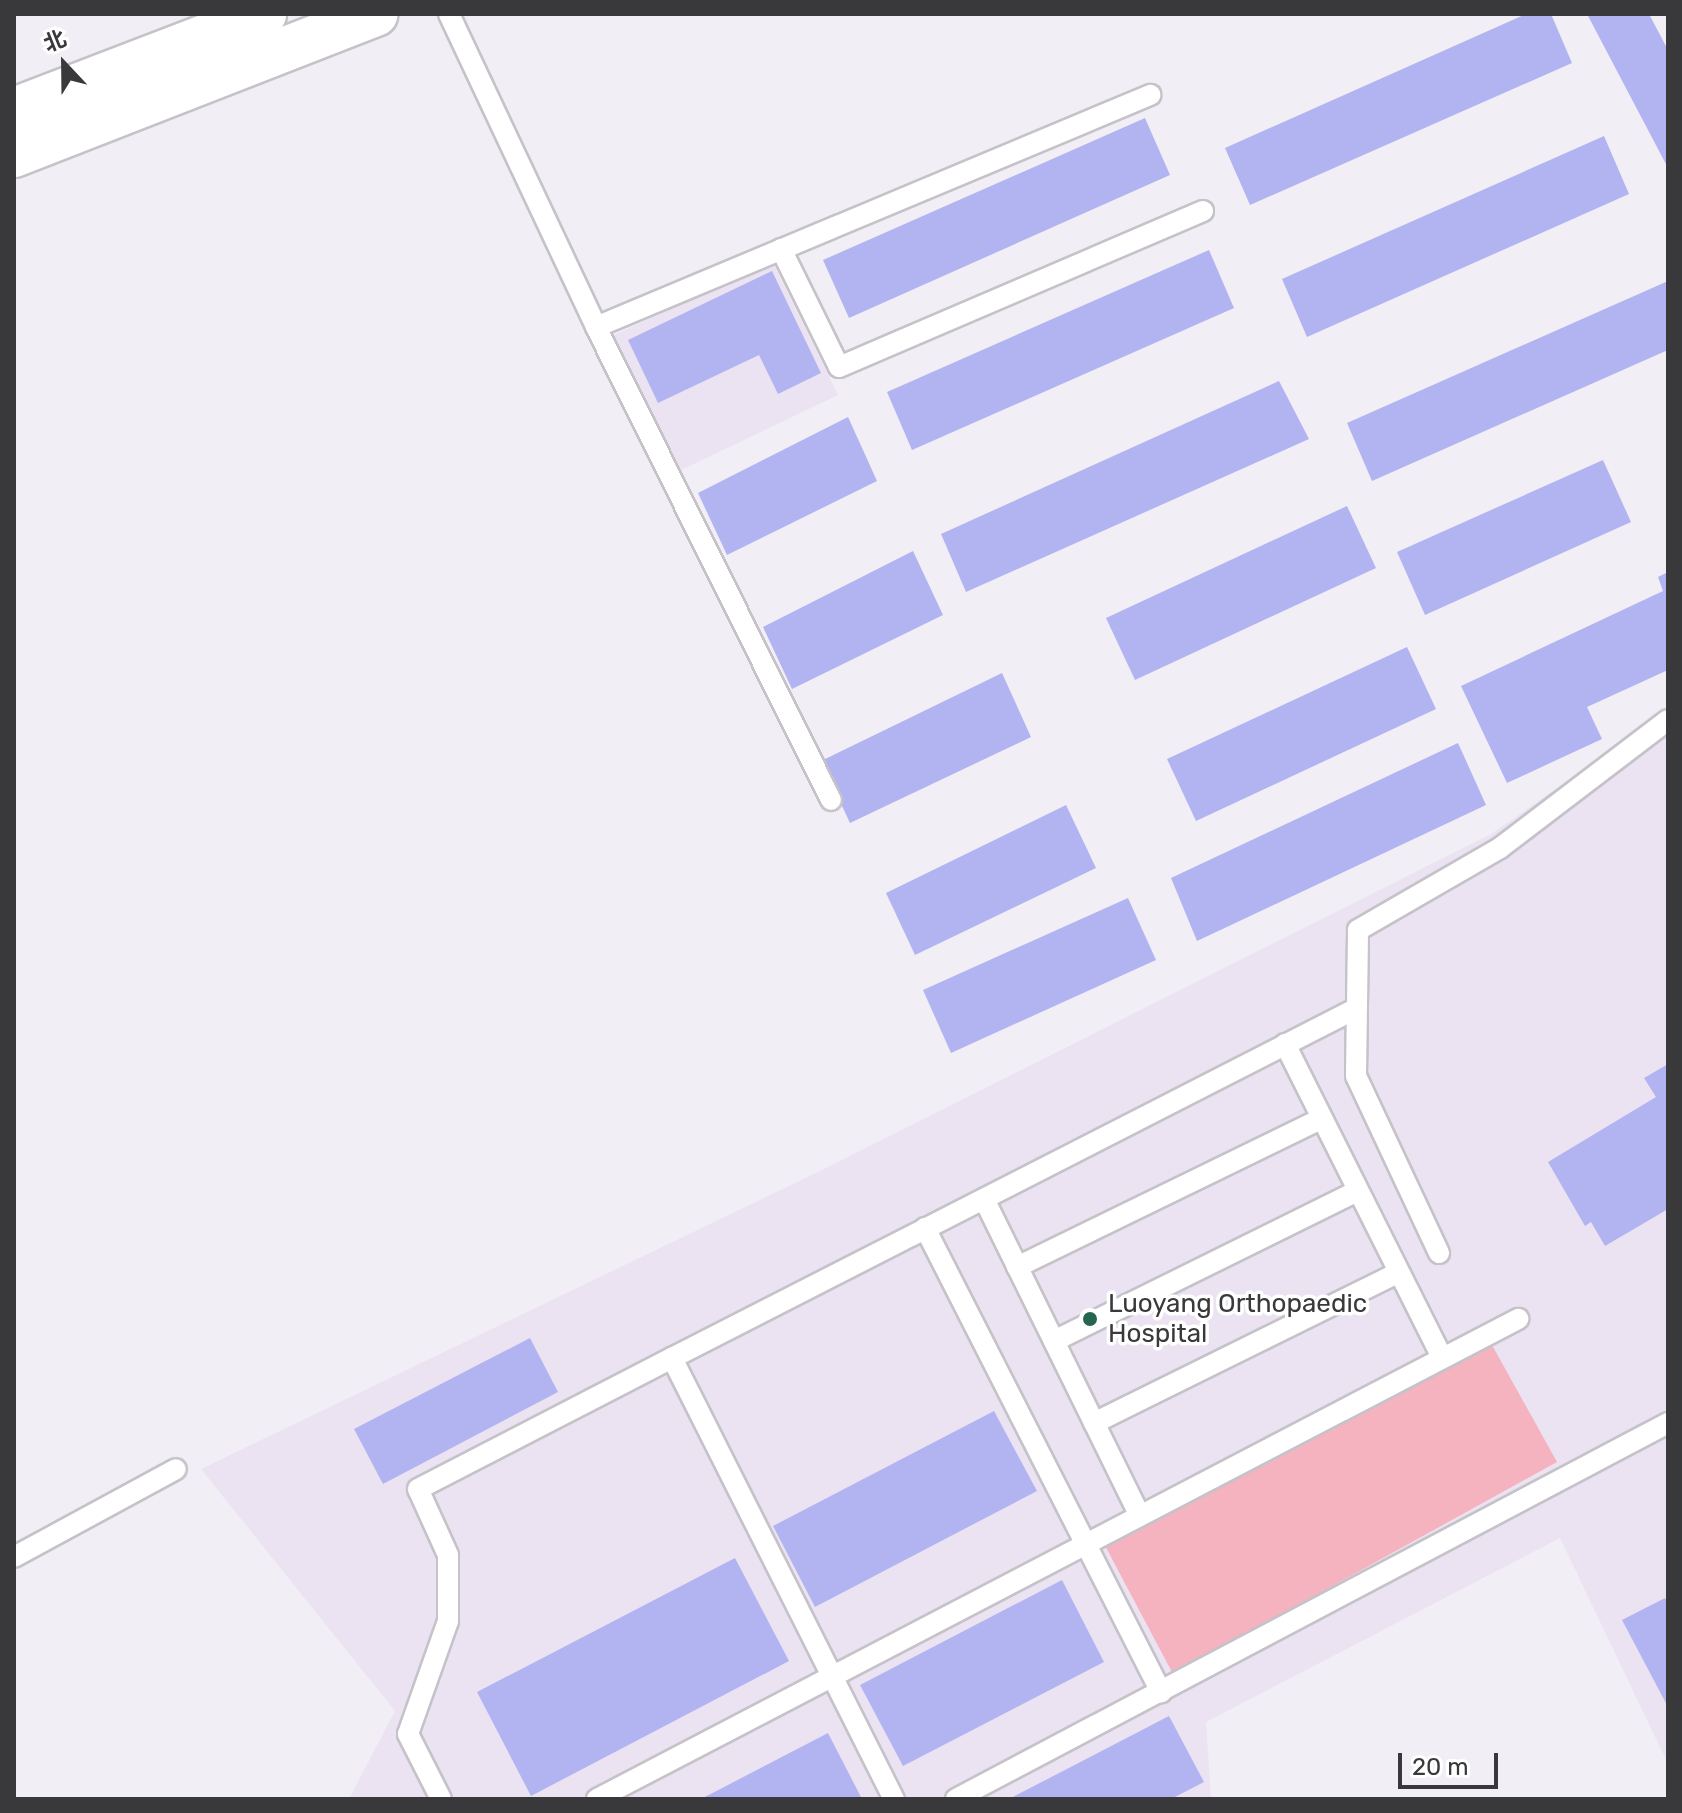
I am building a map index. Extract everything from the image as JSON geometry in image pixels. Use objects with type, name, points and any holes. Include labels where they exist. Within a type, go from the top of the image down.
[{"type":"main road","points":[[14,110],[264,14]]},
{"type":"main road","points":[[14,155],[376,14]]},
{"type":"lane","points":[[449,14],[596,327],[831,800]]},
{"type":"lane","points":[[596,327],[1150,95]]},
{"type":"lane","points":[[781,249],[839,367],[1203,211]]},
{"type":"lane","points":[[1439,1253],[1356,1076],[1358,930],[1500,848],[1668,720]]},
{"type":"lane","points":[[441,1799],[408,1734],[448,1621],[448,1555],[418,1489],[1357,1008]]},
{"type":"lane","points":[[1285,1044],[1442,1358]]},
{"type":"lane","points":[[1017,1267],[1322,1118]]},
{"type":"lane","points":[[1054,1341],[1358,1191]]},
{"type":"lane","points":[[984,1199],[1140,1516]]},
{"type":"lane","points":[[925,1228],[1161,1692]]},
{"type":"lane","points":[[1094,1423],[1399,1272]]},
{"type":"lane","points":[[597,1799],[1518,1319]]},
{"type":"lane","points":[[672,1358],[894,1799]]},
{"type":"lane","points":[[956,1799],[1668,1423]]},
{"type":"lane","points":[[14,1557],[176,1469]]},
{"type":"shaded area","points":[[773,263],[838,395],[677,472],[614,335]]},
{"type":"shaded area","name":"Luoyang Orthopaedic Hospital","points":[[1668,711],[1668,1764],[1560,1538],[1206,1722],[1211,1799],[349,1799],[395,1711],[201,1469],[822,1170],[1491,834]]},
{"type":"shaded area","points":[[1492,1345],[1557,1462],[1173,1674],[1102,1540]]},
{"type":"building","points":[[1526,14],[1551,14],[1572,63],[1250,205],[1225,148]]},
{"type":"building","points":[[1587,14],[1649,14],[1668,50],[1668,168]]},
{"type":"building","points":[[1145,118],[1170,175],[849,318],[823,260]]},
{"type":"building","points":[[1604,136],[1629,194],[1307,337],[1282,279]]},
{"type":"building","points":[[1209,250],[1234,308],[912,450],[887,392]]},
{"type":"building","points":[[772,271],[821,373],[778,394],[759,355],[658,403],[628,340]]},
{"type":"building","points":[[1668,281],[1668,350],[1372,481],[1347,423]]},
{"type":"building","points":[[1279,381],[1309,439],[966,592],[941,534]]},
{"type":"building","points":[[848,417],[877,481],[727,555],[698,493]]},
{"type":"building","points":[[1603,460],[1631,522],[1425,615],[1397,552]]},
{"type":"building","points":[[1347,506],[1376,568],[1135,680],[1106,618]]},
{"type":"building","points":[[913,551],[943,615],[792,689],[763,627]]},
{"type":"building","points":[[1668,572],[1668,670],[1587,707],[1602,739],[1507,783],[1461,686],[1663,591],[1658,577]]},
{"type":"building","points":[[1407,647],[1436,709],[1196,821],[1167,759]]},
{"type":"building","points":[[1002,673],[1031,737],[850,823],[821,761]]},
{"type":"building","points":[[1458,743],[1486,805],[1197,941],[1171,878]]},
{"type":"building","points":[[1066,805],[1096,868],[915,955],[886,893]]},
{"type":"building","points":[[1128,898],[1156,960],[951,1053],[923,990]]},
{"type":"building","points":[[1668,1064],[1668,1209],[1605,1246],[1591,1222],[1585,1226],[1548,1162],[1656,1097],[1644,1078]]},
{"type":"building","points":[[530,1338],[558,1392],[383,1484],[354,1429]]},
{"type":"building","points":[[994,1411],[1037,1491],[815,1607],[773,1526]]},
{"type":"building","points":[[735,1558],[789,1661],[531,1796],[477,1692]]},
{"type":"building","points":[[1062,1580],[1104,1662],[903,1766],[860,1685]]},
{"type":"building","points":[[1665,1598],[1668,1604],[1668,1707],[1622,1620]]},
{"type":"building","points":[[1169,1716],[1204,1782],[1171,1799],[1009,1799]]},
{"type":"building","points":[[828,1733],[862,1799],[701,1799]]},
{"type":"place","name":"Luoyang Orthopaedic Hospital","points":[[1090,1319]]}]
